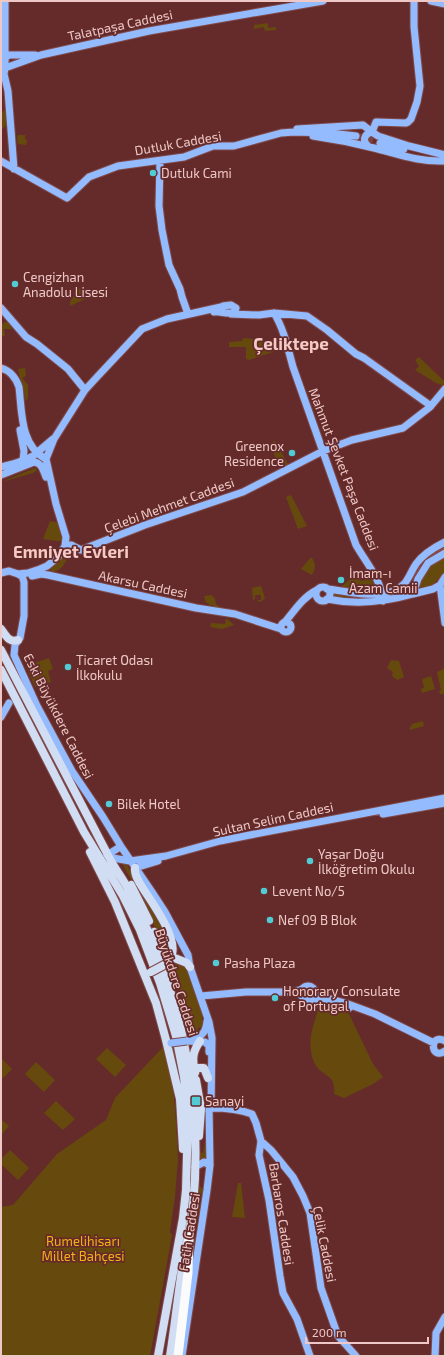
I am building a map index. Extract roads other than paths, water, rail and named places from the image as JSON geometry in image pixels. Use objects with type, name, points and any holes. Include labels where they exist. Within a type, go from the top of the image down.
[{"type":"highway","points":[[181,1356],[188,1273],[189,1237]]},
{"type":"main road","points":[[1,629],[10,640],[13,641],[19,639]]},
{"type":"main road","name":"Büyükdere Caddesi","points":[[1,650],[109,858],[126,885],[145,925],[159,958],[184,1042],[195,1115],[195,1167],[193,1207],[189,1237],[183,1262],[170,1356]]},
{"type":"main road","name":"Büyükdere Caddesi","points":[[1,670],[84,832],[123,896],[140,930],[171,1017],[187,1100],[188,1132],[183,1218],[158,1356]]},
{"type":"main road","points":[[84,832],[86,845],[115,902],[135,948],[151,988],[169,1041],[180,1099],[183,1157],[186,1180]]},
{"type":"main road","points":[[109,858],[122,871],[139,898],[163,952],[164,958],[169,961],[187,963],[190,967]]},
{"type":"main road","points":[[133,864],[142,887],[165,924],[171,938],[173,949],[169,961],[151,969]]},
{"type":"main road","points":[[135,948],[144,965],[151,969]]},
{"type":"main road","points":[[151,969],[149,976],[151,988]]},
{"type":"main road","points":[[195,1152],[200,1135],[201,1118],[192,1059],[193,1053],[200,1041]]},
{"type":"main road","points":[[195,1073],[196,1069],[204,1068],[208,1078]]},
{"type":"street","points":[[5,1],[4,74],[8,91],[14,169]]},
{"type":"street","name":"Talatpaşa Caddesi","points":[[13,66],[41,55],[179,25],[323,1]]},
{"type":"street","points":[[375,142],[376,122],[406,123],[411,119],[417,102],[420,86],[414,1]]},
{"type":"street","points":[[432,1],[445,4]]},
{"type":"street","points":[[13,55],[17,59],[13,66],[8,65],[4,67],[8,56],[13,55]]},
{"type":"street","name":"Talatpaşa Caddesi","points":[[13,55],[41,55]]},
{"type":"street","name":"Dutluk Caddesi","points":[[294,132],[299,128],[363,125],[375,142]]},
{"type":"street","name":"Dutluk Caddesi","points":[[14,169],[67,198],[88,177],[118,166],[184,157],[213,146],[234,146],[279,134],[294,132],[341,134],[356,137],[279,134]]},
{"type":"street","points":[[302,134],[409,146],[445,159]]},
{"type":"street","points":[[375,142],[392,153],[431,162],[445,159]]},
{"type":"street","points":[[1,161],[14,169]]},
{"type":"street","points":[[160,161],[159,206],[162,230],[169,265],[180,289],[188,314]]},
{"type":"street","points":[[1,470],[39,455],[54,438],[85,390],[142,329],[167,319],[204,312],[207,310],[221,309],[231,305],[234,311],[249,315],[274,313],[307,316],[356,354],[364,358],[431,406]]},
{"type":"street","points":[[1,308],[26,337],[68,369],[85,390]]},
{"type":"street","name":"Mahmut Şevket Paşa Caddesi","points":[[274,313],[289,349],[288,351],[292,367],[356,545],[366,563],[378,579],[383,601]]},
{"type":"street","points":[[1,368],[10,372],[17,381],[19,387],[22,424],[28,432],[39,455],[66,537],[65,546],[58,557],[47,566],[34,572],[18,574],[9,572],[1,573]]},
{"type":"street","points":[[1,373],[9,378],[14,385],[29,453],[23,461],[14,462],[1,467]]},
{"type":"street","points":[[323,451],[352,440],[403,428],[431,406],[445,389]]},
{"type":"street","points":[[39,455],[54,438]]},
{"type":"street","name":"Çelebi Mehmet Caddesi","points":[[65,546],[71,544],[81,550],[144,525],[243,492],[323,451]]},
{"type":"street","points":[[1,475],[30,463],[38,463],[43,469],[56,504]]},
{"type":"street","points":[[285,624],[299,604],[311,593],[322,587],[355,593],[373,594],[392,591],[404,583],[425,553],[445,542]]},
{"type":"street","points":[[413,594],[418,579],[428,562],[445,553]]},
{"type":"street","points":[[47,566],[46,571],[48,575]]},
{"type":"street","points":[[18,574],[22,576],[24,582]]},
{"type":"street","name":"Akarsu Caddesi","points":[[24,582],[29,577],[41,574],[48,575],[196,608],[235,614],[258,621],[285,624]]},
{"type":"street","points":[[285,624],[302,604],[318,599],[345,602],[383,601],[434,589],[440,585],[445,578]]},
{"type":"street","name":"Eski Büyükdere Caddesi","points":[[24,582],[24,616],[19,639],[14,649],[14,655],[37,706],[72,771],[103,816],[120,847],[165,912],[188,955],[190,967],[209,1022],[212,1038],[210,1110]]},
{"type":"street","points":[[440,585],[445,623]]},
{"type":"street","points":[[327,589],[330,594],[327,599]]},
{"type":"street","points":[[317,590],[316,595],[318,599]]},
{"type":"street","points":[[1,717],[9,704]]},
{"type":"street","name":"Sultan Selim Caddesi","points":[[109,858],[133,864],[230,841],[445,798]]},
{"type":"street","name":"Sultan Selim Caddesi","points":[[388,810],[445,803]]},
{"type":"street","points":[[109,858],[120,847]]},
{"type":"street","points":[[201,996],[246,992],[294,992],[306,986],[310,986],[314,989],[312,998]]},
{"type":"street","points":[[302,989],[302,997],[305,1000],[312,998]]},
{"type":"street","points":[[312,998],[318,1003],[348,1008],[353,1007],[375,1014],[434,1044]]},
{"type":"street","points":[[187,1041],[196,1039],[204,1034],[207,1027],[207,1019]]},
{"type":"street","points":[[200,1041],[207,1032],[207,1019]]},
{"type":"street","points":[[444,1053],[436,1052],[433,1048],[434,1044],[439,1039],[445,1042]]},
{"type":"street","points":[[169,1041],[200,1041],[205,1042],[209,1046],[208,1078],[210,1110]]},
{"type":"street","name":"Barbaros Caddesi","points":[[210,1110],[226,1108],[246,1112],[252,1114],[256,1123],[261,1141],[259,1154],[269,1200],[278,1269],[283,1293],[297,1319],[310,1356]]},
{"type":"street","name":"Fatih Caddesi","points":[[181,1356],[204,1216],[210,1164],[210,1110]]},
{"type":"street","name":"Çelik Caddesi","points":[[261,1141],[271,1150],[293,1177],[303,1196],[310,1213],[321,1288],[338,1336],[356,1356]]},
{"type":"street","points":[[195,1167],[204,1162],[210,1164]]},
{"type":"street","points":[[435,1356],[436,1334],[445,1317]]},
{"type":"waterway","points":[[427,559],[445,548]]},
{"type":"waterway","points":[[409,584],[425,562]]},
{"type":"tunnel","points":[[356,136],[380,143]]},
{"type":"place","name":"Dutluk Cami","points":[[153,173]]},
{"type":"place","name":"Cengizhan Anadolu Lisesi","points":[[15,284]]},
{"type":"place","name":"Greenox Residence","points":[[292,453]]},
{"type":"place","name":"İmam-ı Azam Camii","points":[[341,580]]},
{"type":"place","name":"Ticaret Odası İlkokulu","points":[[68,667]]},
{"type":"place","name":"Bilek Hotel","points":[[109,804]]},
{"type":"place","name":"Yaşar Doğu İlköğretim Okulu","points":[[310,861]]},
{"type":"place","name":"Levent No/5","points":[[264,891]]},
{"type":"place","name":"Nef 09 B Blok","points":[[270,920]]},
{"type":"place","name":"Pasha Plaza","points":[[216,963]]},
{"type":"place","name":"Honorary Consulate of Portugal","points":[[275,998]]},
{"type":"place","name":"Sanayi","points":[[196,1101]]},
{"type":"district","name":"Çeliktepe","points":[[291,343]]},
{"type":"district","name":"Emniyet Evleri","points":[[71,551]]},
{"type":"park label","name":"Rumelihisarı Millet Bahçesi","points":[[83,1248]]}]
